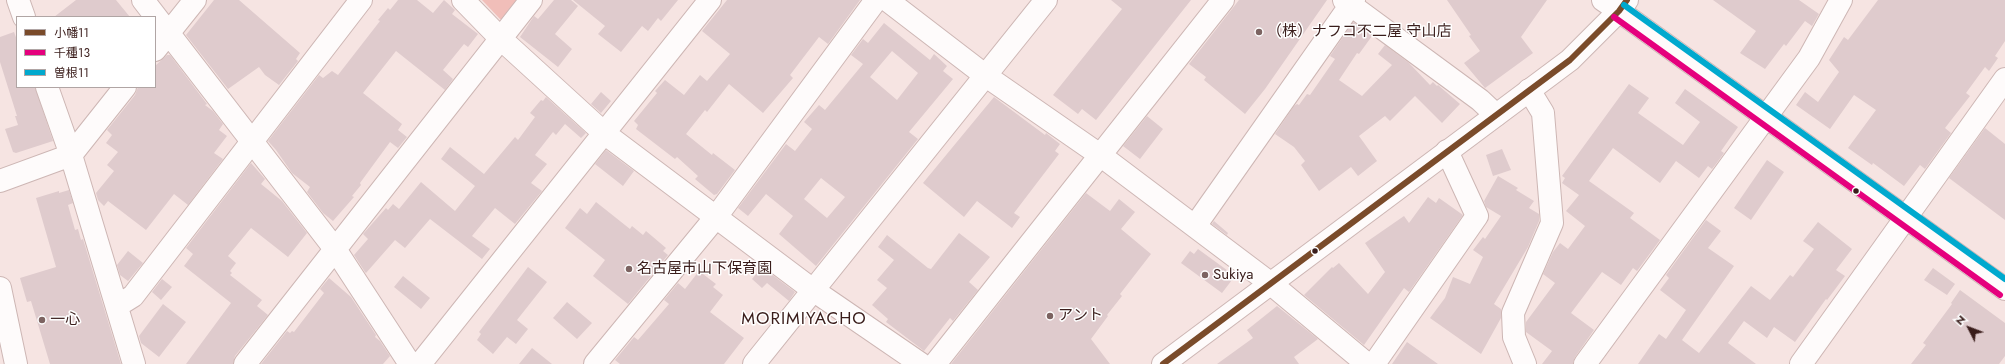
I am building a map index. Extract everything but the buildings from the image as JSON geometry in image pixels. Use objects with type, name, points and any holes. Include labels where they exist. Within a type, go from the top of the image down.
[{"type":"street","points":[[18,0],[24,16]]},
{"type":"street","points":[[143,0],[156,16]]},
{"type":"street","points":[[156,49],[195,0]]},
{"type":"street","points":[[117,306],[133,296],[361,0]]},
{"type":"street","points":[[463,0],[501,39],[604,133],[813,290],[921,364]]},
{"type":"street","points":[[245,364],[531,0]]},
{"type":"street","points":[[420,364],[710,0]]},
{"type":"street","points":[[595,364],[716,217],[876,0]]},
{"type":"street","points":[[888,0],[986,76],[1100,155],[1195,226],[1270,283],[1367,364]]},
{"type":"street","points":[[754,364],[1046,0]]},
{"type":"street","points":[[935,364],[1223,0]]},
{"type":"street","points":[[1585,364],[1808,58],[1841,0]]},
{"type":"street","points":[[1195,226],[1350,2],[1480,100],[1496,115]]},
{"type":"street","points":[[1163,364],[1570,60],[1617,4],[1766,117],[2005,289]]},
{"type":"street","points":[[156,16],[335,249],[410,364]]},
{"type":"street","points":[[1801,364],[2005,79]]},
{"type":"street","points":[[47,88],[71,155],[134,364]]},
{"type":"street","points":[[0,182],[71,155],[124,88]]},
{"type":"street","points":[[1525,364],[1514,337],[1513,313],[1552,223],[1542,113],[1529,90]]},
{"type":"street","points":[[1374,364],[1476,216],[1447,151]]},
{"type":"street","points":[[0,288],[3,310],[16,364]]},
{"type":"shaded area","points":[[482,0],[522,0],[507,19],[500,19]]},
{"type":"transit line","name":"小幡11","points":[[1163,364],[1570,60],[1619,11],[1627,0]]},
{"type":"transit line","name":"曽根11","points":[[1624,5],[2005,279]]},
{"type":"transit line","name":"千種13","points":[[1614,17],[2000,295]]},
{"type":"place","name":"（株）ナフコ不二屋 守山店","points":[[1259,32]]},
{"type":"place","name":"名古屋市山下保育園","points":[[629,269]]},
{"type":"place","name":"Sukiya","points":[[1205,275]]},
{"type":"place","name":"アント","points":[[1050,316]]},
{"type":"place","name":"一心","points":[[42,320]]},
{"type":"district","name":"MORIMIYACHO","points":[[804,320]]}]
